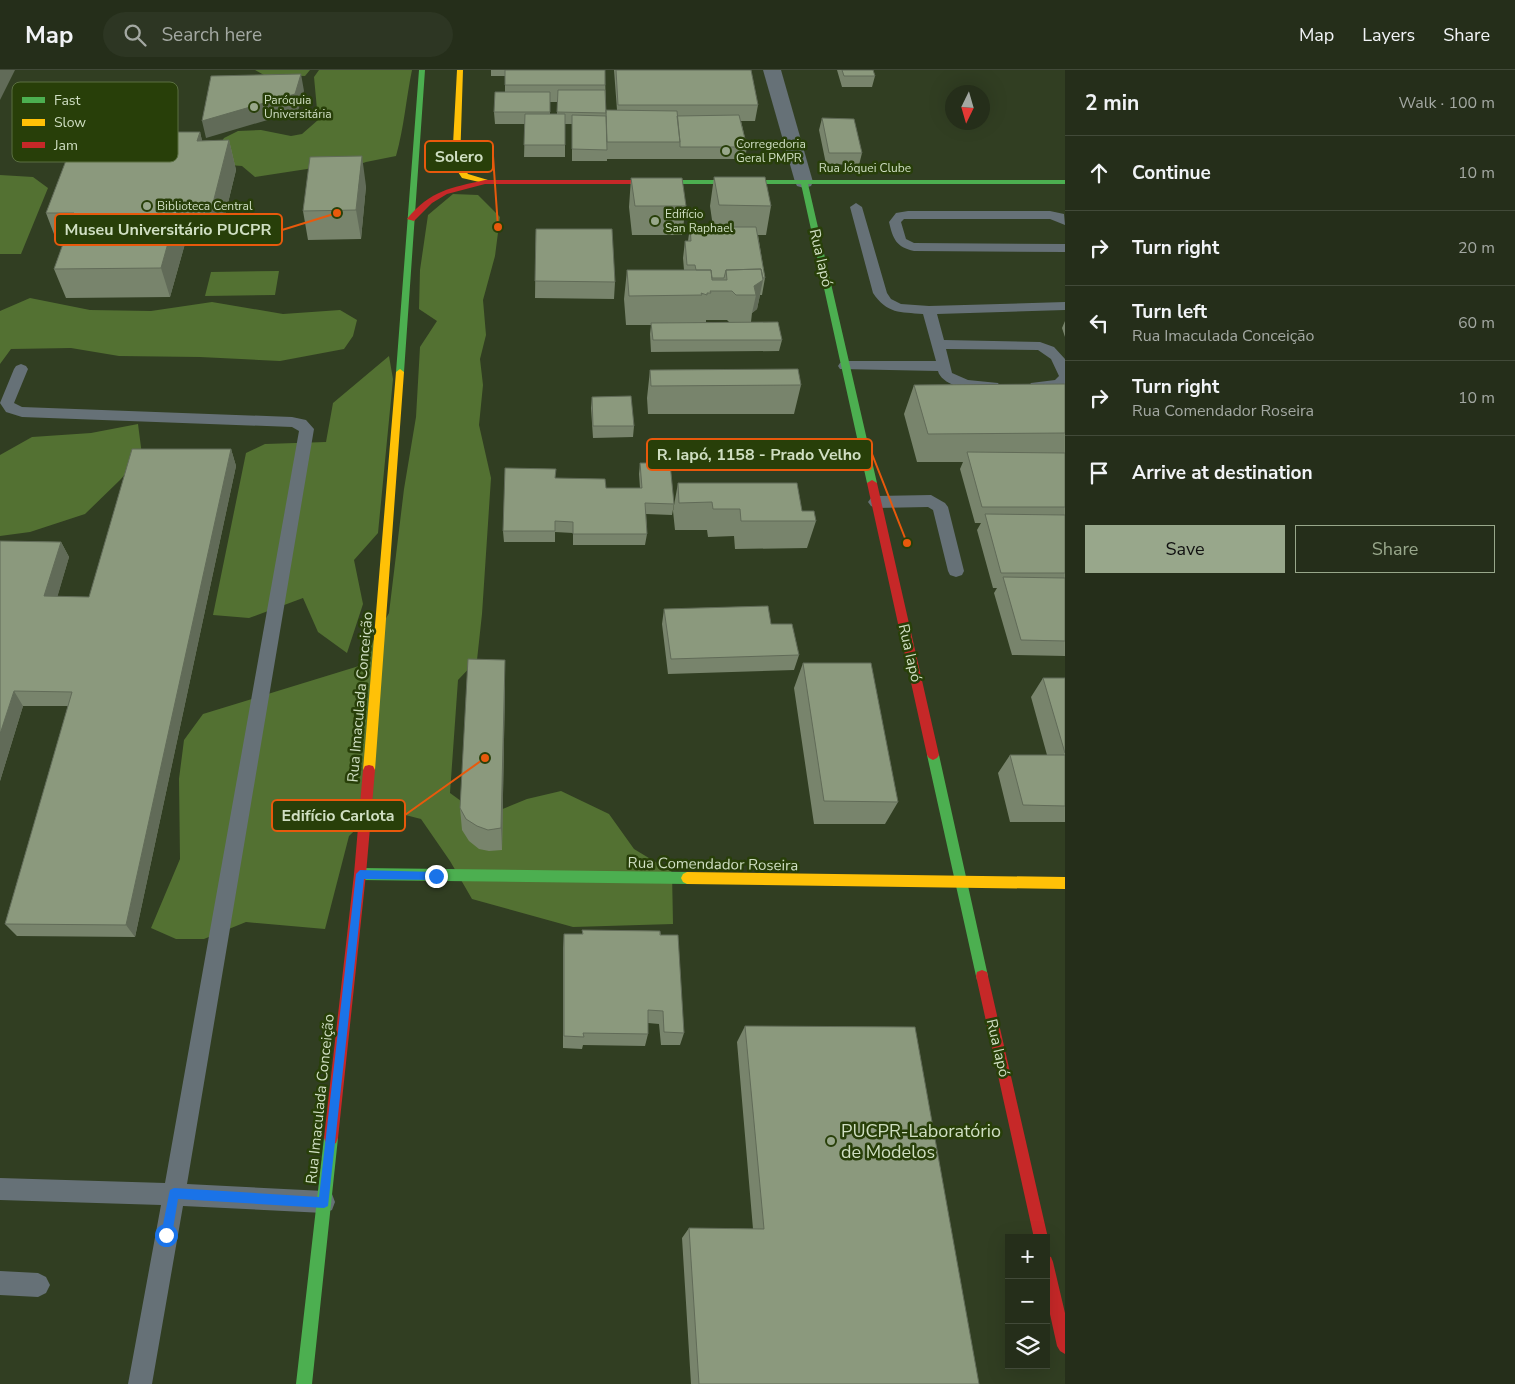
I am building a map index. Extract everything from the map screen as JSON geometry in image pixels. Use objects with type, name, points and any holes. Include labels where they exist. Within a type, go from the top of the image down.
[{"type":"main road","name":"Rua Imaculada Conceição","points":[[304,1384],[360,874],[377,680],[422,70]]},
{"type":"main road","points":[[460,70],[456,163],[465,176],[485,182]]},
{"type":"main road","points":[[412,219],[429,200],[448,189],[485,182]]},
{"type":"main road","name":"Rua Jóquei Clube","points":[[485,182],[1065,182]]},
{"type":"main road","name":"Rua Iapó","points":[[804,182],[1040,1234]]},
{"type":"main road","name":"Rua Comendador Roseira","points":[[360,874],[1065,883]]},
{"type":"main road","points":[[1050,1279],[1065,1346]]},
{"type":"street","name":"Rua Iapó","points":[[772,70],[804,182]]},
{"type":"lane","points":[[856,207],[880,292],[886,302],[899,308],[929,310],[1065,306]]},
{"type":"lane","points":[[1065,221],[1060,217],[1050,215],[908,215],[900,216],[895,222],[900,240],[904,245],[914,247],[1065,248]]},
{"type":"lane","points":[[929,310],[946,375],[956,382],[972,386],[1059,385],[1065,379]]},
{"type":"lane","points":[[937,344],[1040,346],[1052,350],[1061,360],[1065,374]]},
{"type":"lane","points":[[846,366],[943,366]]},
{"type":"lane","points":[[21,369],[7,403],[11,409],[22,412],[292,422],[301,424],[306,429],[140,1384]]},
{"type":"lane","points":[[876,502],[931,501],[937,504],[940,507],[956,572]]},
{"type":"lane","points":[[0,1188],[174,1194],[324,1202]]},
{"type":"lane","points":[[0,1283],[38,1285]]},
{"type":"green space","points":[[255,70],[310,70],[305,76],[264,75]]},
{"type":"green space","points":[[319,70],[412,70],[396,156],[366,162],[340,171],[320,167],[255,177],[242,166],[215,164],[219,146],[224,138],[238,131],[261,130],[291,136],[302,134],[318,120],[314,77]]},
{"type":"green space","points":[[0,175],[33,177],[48,188],[21,254],[0,254]]},
{"type":"green space","points":[[453,194],[478,195],[500,217],[495,256],[483,300],[486,335],[480,359],[483,385],[479,425],[491,478],[482,614],[477,660],[458,680],[450,793],[483,817],[527,799],[561,791],[609,814],[634,849],[672,872],[673,924],[573,927],[472,899],[450,861],[421,819],[378,808],[349,836],[325,929],[246,922],[204,939],[176,939],[151,928],[180,859],[179,779],[184,740],[203,714],[359,666],[389,613],[404,489],[416,417],[420,347],[437,321],[419,309],[420,270],[428,215]]},
{"type":"green space","points":[[279,271],[275,295],[205,296],[211,272]]},
{"type":"green space","points":[[30,298],[90,310],[151,311],[212,302],[283,314],[340,310],[357,320],[353,336],[344,349],[280,361],[200,357],[119,356],[71,348],[11,349],[0,364],[0,311]]},
{"type":"green space","points":[[389,356],[393,379],[378,533],[354,560],[363,604],[347,653],[318,632],[303,598],[249,618],[213,615],[246,453],[265,444],[326,442],[333,403]]},
{"type":"green space","points":[[138,424],[142,455],[120,480],[85,514],[30,532],[0,536],[0,455],[32,437],[91,433]]},
{"type":"building","points":[[505,70],[605,70],[605,85],[505,85]]},
{"type":"building","points":[[616,70],[751,70],[758,105],[618,105]]},
{"type":"building","points":[[842,70],[873,70],[875,76],[844,76]]},
{"type":"building","points":[[301,74],[295,94],[202,121],[211,76]]},
{"type":"building","points":[[558,90],[605,90],[606,113],[557,112]]},
{"type":"building","points":[[495,92],[550,92],[550,112],[494,112]]},
{"type":"building","points":[[606,110],[677,111],[680,142],[607,142]]},
{"type":"building","points":[[525,114],[565,114],[565,145],[524,145]]},
{"type":"building","points":[[572,115],[606,116],[607,150],[572,149]]},
{"type":"building","points":[[739,115],[747,147],[680,147],[677,116]]},
{"type":"building","points":[[822,118],[854,119],[862,153],[829,153]]},
{"type":"building","name":"Biblioteca Central","points":[[178,132],[200,132],[197,141],[229,140],[211,211],[177,211],[161,268],[54,269],[74,213],[46,213],[65,162],[178,162]]},
{"type":"building","points":[[362,156],[356,210],[303,211],[310,157]]},
{"type":"building","points":[[714,177],[765,177],[771,206],[719,205]]},
{"type":"building","points":[[631,178],[682,178],[686,206],[635,206]]},
{"type":"building","points":[[690,227],[756,227],[765,278],[763,278],[761,269],[726,270],[724,278],[712,278],[711,270],[696,270],[695,265],[687,265],[685,241],[691,241]]},
{"type":"building","points":[[536,229],[612,229],[615,282],[535,281]]},
{"type":"building","points":[[761,269],[763,280],[754,286],[756,295],[736,295],[732,291],[710,291],[711,293],[707,293],[707,295],[701,293],[702,295],[629,296],[627,270],[711,270],[712,280],[727,280],[726,270]]},
{"type":"building","points":[[778,322],[782,340],[653,340],[651,323]]},
{"type":"building","points":[[798,369],[801,385],[651,386],[650,370]]},
{"type":"building","points":[[1065,384],[1065,433],[928,434],[914,385]]},
{"type":"building","points":[[631,396],[634,426],[593,426],[592,397]]},
{"type":"building","points":[[132,449],[231,449],[126,925],[5,924],[72,692],[14,691],[0,734],[0,541],[61,542],[44,596],[89,597]]},
{"type":"building","points":[[967,452],[1065,453],[1065,507],[982,507]]},
{"type":"building","points":[[640,463],[670,463],[674,504],[645,503],[647,534],[573,534],[573,522],[555,521],[555,531],[503,531],[505,468],[556,469],[555,478],[605,479],[606,488],[642,488]]},
{"type":"building","points":[[678,483],[797,483],[802,511],[814,511],[816,521],[741,521],[740,509],[713,509],[712,502],[679,503]]},
{"type":"building","points":[[985,514],[1065,515],[1065,573],[1001,573]]},
{"type":"building","points":[[1003,577],[1065,578],[1065,641],[1021,640]]},
{"type":"building","points":[[768,606],[771,624],[792,624],[799,655],[671,659],[664,609]]},
{"type":"building","points":[[468,659],[505,660],[501,828],[488,830],[477,826],[466,819],[460,808]]},
{"type":"building","points":[[803,663],[871,663],[898,802],[824,801]]},
{"type":"building","points":[[1043,678],[1065,678],[1065,753]]},
{"type":"building","points":[[1010,755],[1065,755],[1065,806],[1023,805]]},
{"type":"building","points":[[582,930],[660,931],[660,935],[678,935],[684,1033],[664,1032],[663,1011],[648,1010],[648,1034],[583,1033],[584,1037],[564,1036],[564,934],[583,934]]},
{"type":"building","name":"PUCPR-Laboratório de Modelos","points":[[745,1026],[915,1027],[979,1384],[699,1384],[689,1228],[764,1229]]},
{"type":"traffic: fast","points":[[400,372],[422,70]]},
{"type":"traffic: fast","points":[[654,182],[1065,182]]},
{"type":"traffic: fast","points":[[804,182],[872,483]]},
{"type":"traffic: fast","points":[[933,755],[982,976]]},
{"type":"traffic: fast","points":[[360,874],[687,878]]},
{"type":"traffic: fast","points":[[304,1384],[331,1138]]},
{"type":"traffic: slow","points":[[460,70],[456,163],[465,176],[485,182]]},
{"type":"traffic: slow","points":[[369,770],[400,372]]},
{"type":"traffic: slow","points":[[687,878],[1065,883]]},
{"type":"traffic: jam","points":[[411,219],[429,201],[444,192],[485,182],[654,182]]},
{"type":"traffic: jam","points":[[872,483],[933,755]]},
{"type":"traffic: jam","points":[[331,1138],[360,874],[369,770]]},
{"type":"traffic: jam","points":[[982,976],[1040,1234]]},
{"type":"traffic: jam","points":[[1050,1279],[1065,1346]]},
{"type":"place","name":"Paróquia Universitária","points":[[254,107]]},
{"type":"place","name":"Corregedoria Geral PMPR","points":[[726,151]]},
{"type":"place","name":"Biblioteca Central","points":[[147,206]]},
{"type":"place","name":"Museu Universitário PUCPR","points":[[337,213]]},
{"type":"place","name":"Edifício San Raphael","points":[[655,221]]},
{"type":"place","name":"Solero","points":[[498,227]]},
{"type":"place","name":"R. Iapó, 1158 - Prado Velho","points":[[907,543]]},
{"type":"place","name":"Edifício Carlota","points":[[485,758]]},
{"type":"place","name":"PUCPR-Laboratório de Modelos","points":[[831,1141]]},
{"type":"route","points":[[166,1235],[174,1194],[324,1202],[360,874],[436,876]]}]
